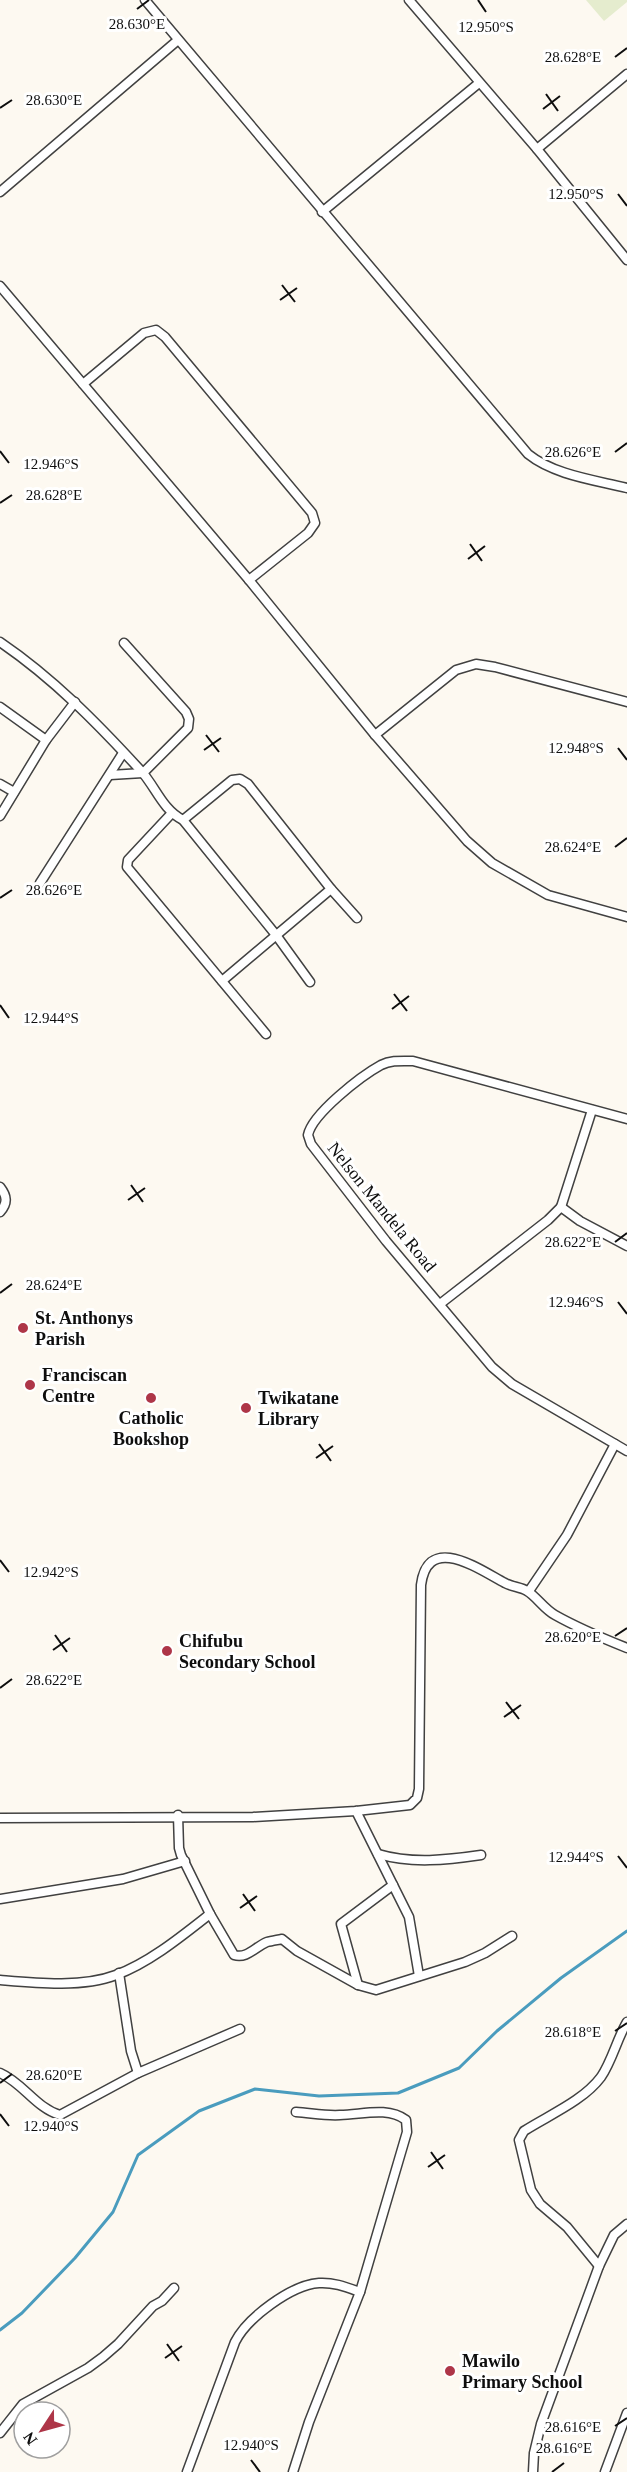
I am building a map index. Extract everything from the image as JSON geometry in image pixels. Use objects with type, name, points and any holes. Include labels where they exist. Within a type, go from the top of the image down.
[{"type":"street","points":[[145,0],[528,454],[540,463],[553,468],[627,488]]},
{"type":"street","points":[[409,0],[537,149],[627,260]]},
{"type":"street","points":[[0,192],[178,40]]},
{"type":"street","points":[[537,149],[627,74]]},
{"type":"street","points":[[322,212],[478,83]]},
{"type":"street","points":[[0,286],[249,580],[375,735],[467,841],[492,863],[548,895],[627,917]]},
{"type":"street","points":[[83,384],[144,333],[156,330],[173,345],[312,513],[315,523],[308,533],[249,580]]},
{"type":"street","points":[[0,642],[28,661],[75,702],[143,773],[171,814],[183,820],[276,935],[310,982]]},
{"type":"street","points":[[110,775],[143,773],[188,728],[189,719],[124,643]]},
{"type":"street","points":[[375,735],[456,670],[476,664],[627,702]]},
{"type":"street","points":[[0,816],[46,740],[75,702]]},
{"type":"street","points":[[0,707],[46,740]]},
{"type":"street","points":[[40,883],[123,753]]},
{"type":"street","points":[[183,820],[231,780],[240,779],[248,784],[331,890],[357,918]]},
{"type":"street","points":[[0,784],[14,792]]},
{"type":"street","points":[[171,814],[128,860],[127,867],[266,1034]]},
{"type":"street","points":[[222,981],[331,890]]},
{"type":"street","name":"Nelson Mandela Road","points":[[627,1119],[412,1061],[396,1060],[381,1065],[361,1079],[315,1119],[308,1136],[311,1144],[386,1241],[492,1367],[512,1384],[627,1451]]},
{"type":"street","points":[[440,1304],[548,1220],[561,1207],[592,1110]]},
{"type":"street","points":[[0,1187],[6,1198],[6,1205],[0,1212]]},
{"type":"street","points":[[561,1207],[580,1221],[627,1246]]},
{"type":"street","points":[[529,1591],[567,1535],[615,1444]]},
{"type":"street","points":[[0,1818],[253,1816],[410,1806],[417,1798],[420,1585],[422,1573],[427,1566],[448,1557],[461,1559],[508,1585],[529,1591],[552,1613],[588,1633],[627,1648]]},
{"type":"street","points":[[356,1811],[409,1917],[419,1976]]},
{"type":"street","points":[[178,1815],[179,1848],[210,1914],[234,1955],[244,1956],[267,1942],[282,1939],[297,1951],[358,1985],[376,1990],[465,1962],[485,1953],[512,1936]]},
{"type":"street","points":[[378,1854],[399,1860],[447,1860],[482,1855]]},
{"type":"street","points":[[0,1899],[123,1879],[185,1861]]},
{"type":"street","points":[[358,1985],[341,1924],[393,1885]]},
{"type":"street","points":[[0,1980],[52,1984],[119,1974],[178,1940],[210,1914]]},
{"type":"street","points":[[119,1974],[129,2040],[138,2073]]},
{"type":"street","points":[[599,2266],[567,2227],[540,2204],[531,2190],[519,2140],[524,2131],[595,2084],[602,2075],[627,2022]]},
{"type":"street","points":[[0,2073],[11,2078],[49,2112],[60,2115],[138,2073],[240,2029]]},
{"type":"street","points":[[292,2472],[360,2292],[408,2132],[406,2120],[398,2115],[362,2112],[340,2115],[296,2112]]},
{"type":"street","points":[[533,2472],[534,2453],[541,2424],[599,2266],[614,2235],[627,2224]]},
{"type":"street","points":[[187,2472],[233,2348],[243,2329],[280,2298],[308,2284],[334,2283],[360,2292]]},
{"type":"street","points":[[0,2433],[23,2404],[88,2368],[103,2357],[174,2288]]},
{"type":"street","points":[[605,2472],[627,2413]]},
{"type":"green space","points":[[586,0],[627,0],[627,2],[604,21]]},
{"type":"waterway","points":[[0,2330],[22,2313],[75,2258],[113,2212],[138,2155],[199,2111],[255,2089],[319,2096],[398,2093],[459,2068],[497,2031],[561,1978],[627,1931]]},
{"type":"place","name":"St. Anthonys Parish","points":[[23,1328]]},
{"type":"place","name":"Franciscan Centre","points":[[30,1385]]},
{"type":"place","name":"Catholic Bookshop","points":[[151,1398]]},
{"type":"place","name":"Twikatane Library","points":[[246,1408]]},
{"type":"place","name":"Chifubu Secondary School","points":[[167,1651]]},
{"type":"place","name":"Mawilo Primary School","points":[[450,2371]]}]
